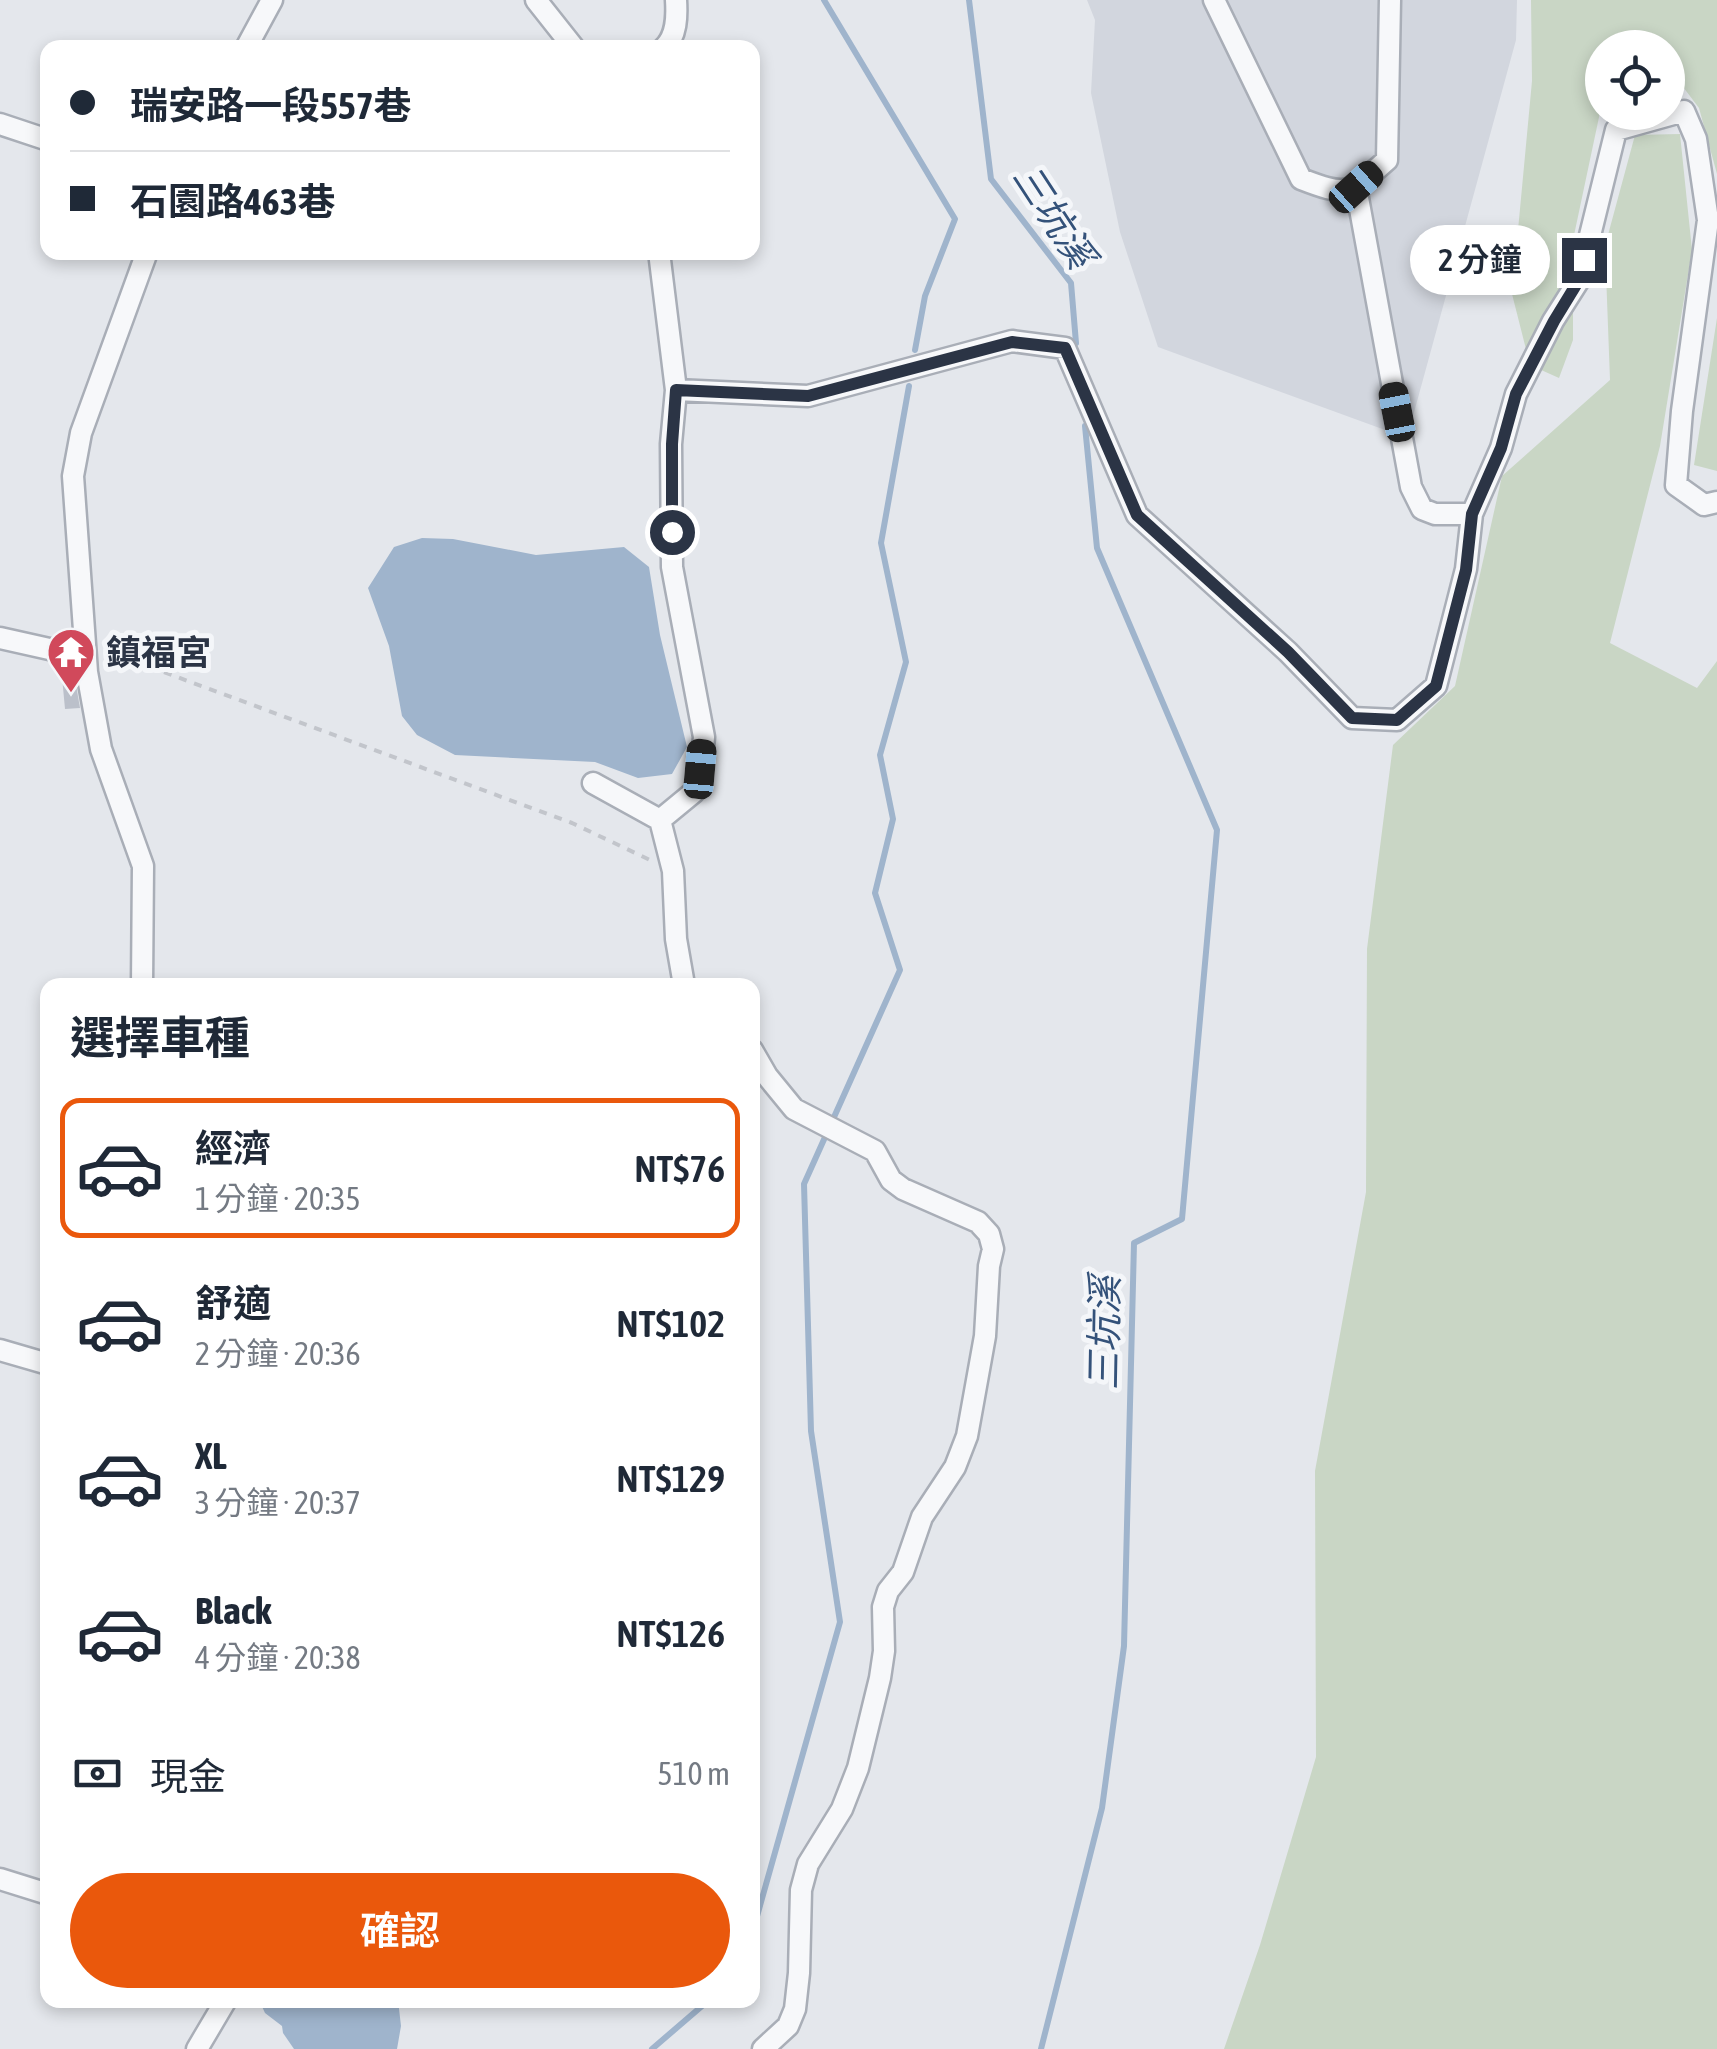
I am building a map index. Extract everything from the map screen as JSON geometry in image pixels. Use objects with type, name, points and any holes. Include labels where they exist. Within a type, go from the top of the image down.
[{"type":"street","points":[[250,40],[272,0]]},
{"type":"street","points":[[536,0],[568,40]]},
{"type":"street","points":[[671,40],[678,18],[676,0]]},
{"type":"street","points":[[1214,0],[1301,180],[1337,193],[1356,187],[1387,160],[1390,0]]},
{"type":"street","points":[[676,390],[808,396],[1012,342],[1065,348],[1137,515],[1288,652],[1352,718],[1397,720],[1436,686],[1466,570],[1472,514],[1501,448],[1516,394],[1579,280],[1616,130],[1684,111],[1696,139],[1708,220],[1676,485],[1704,505],[1717,502]]},
{"type":"street","points":[[0,124],[40,137]]},
{"type":"street","points":[[1356,187],[1411,487],[1422,509],[1434,514],[1472,514]]},
{"type":"street","points":[[142,978],[144,866],[100,749],[85,650],[73,476],[81,433],[144,260]]},
{"type":"street","points":[[660,260],[676,390],[672,567],[704,737],[694,792],[660,820]]},
{"type":"street","points":[[0,638],[85,650]]},
{"type":"street","points":[[594,784],[660,820],[673,871],[676,939],[683,978]]},
{"type":"street","points":[[760,1062],[794,1109],[875,1151],[890,1180],[904,1189],[978,1222],[994,1249],[989,1266],[986,1336],[966,1436],[955,1467],[922,1516],[903,1572],[888,1591],[883,1608],[880,1678],[858,1768],[842,1809],[808,1864],[800,1890],[800,1974],[794,2008],[788,2026],[763,2049]]},
{"type":"street","points":[[0,1350],[40,1362]]},
{"type":"street","points":[[0,1879],[40,1892]]},
{"type":"street","points":[[197,2049],[221,2008]]},
{"type":"path","points":[[85,650],[572,823],[673,871]]},
{"type":"shaded area","points":[[1087,0],[1517,0],[1516,40],[1407,438],[1158,347],[1120,232],[1091,93],[1095,20]]},
{"type":"green space","points":[[1531,0],[1717,0],[1717,174],[1699,108],[1685,89],[1685,30],[1585,30],[1585,130],[1596,130],[1573,240],[1573,340],[1559,378],[1530,365],[1512,294],[1532,81]]},
{"type":"green space","points":[[1680,134],[1692,250],[1660,446],[1610,643],[1697,688],[1717,661],[1717,2049],[1224,2049],[1260,1945],[1316,1757],[1315,1471],[1366,1192],[1367,949],[1393,745],[1455,686],[1502,476],[1610,380],[1605,246],[1635,135]]},
{"type":"green space","points":[[1717,318],[1717,471],[1694,465]]},
{"type":"water","points":[[422,538],[453,539],[536,555],[624,547],[649,567],[660,635],[687,747],[672,774],[638,778],[595,762],[455,755],[417,735],[402,716],[389,646],[368,588],[394,547]]},
{"type":"water","points":[[263,2008],[399,2008],[397,2049],[294,2049],[282,2026]]},
{"type":"building","name":"鎮福宮","points":[[61,666],[73,668],[80,708],[65,709]]},
{"type":"waterway","points":[[824,0],[955,219],[925,296],[915,350]]},
{"type":"waterway","name":"三坑溪","points":[[969,0],[991,179],[1071,283],[1076,343]]},
{"type":"waterway","points":[[760,1906],[840,1622],[811,1431],[804,1184],[900,970],[875,893],[893,819],[880,755],[906,662],[881,543],[909,386]]},
{"type":"waterway","name":"三坑溪","points":[[1041,2049],[1102,1808],[1124,1646],[1134,1243],[1182,1219],[1217,830],[1097,548],[1085,426]]},
{"type":"waterway","points":[[652,2049],[700,2008]]},
{"type":"place","name":"鎮福宮","points":[[71,694]]},
{"type":"route","points":[[672,532],[676,390],[808,396],[1012,342],[1065,348],[1137,515],[1288,652],[1352,718],[1397,720],[1436,686],[1466,570],[1472,514],[1501,448],[1516,394],[1579,280],[1584,260]]}]
